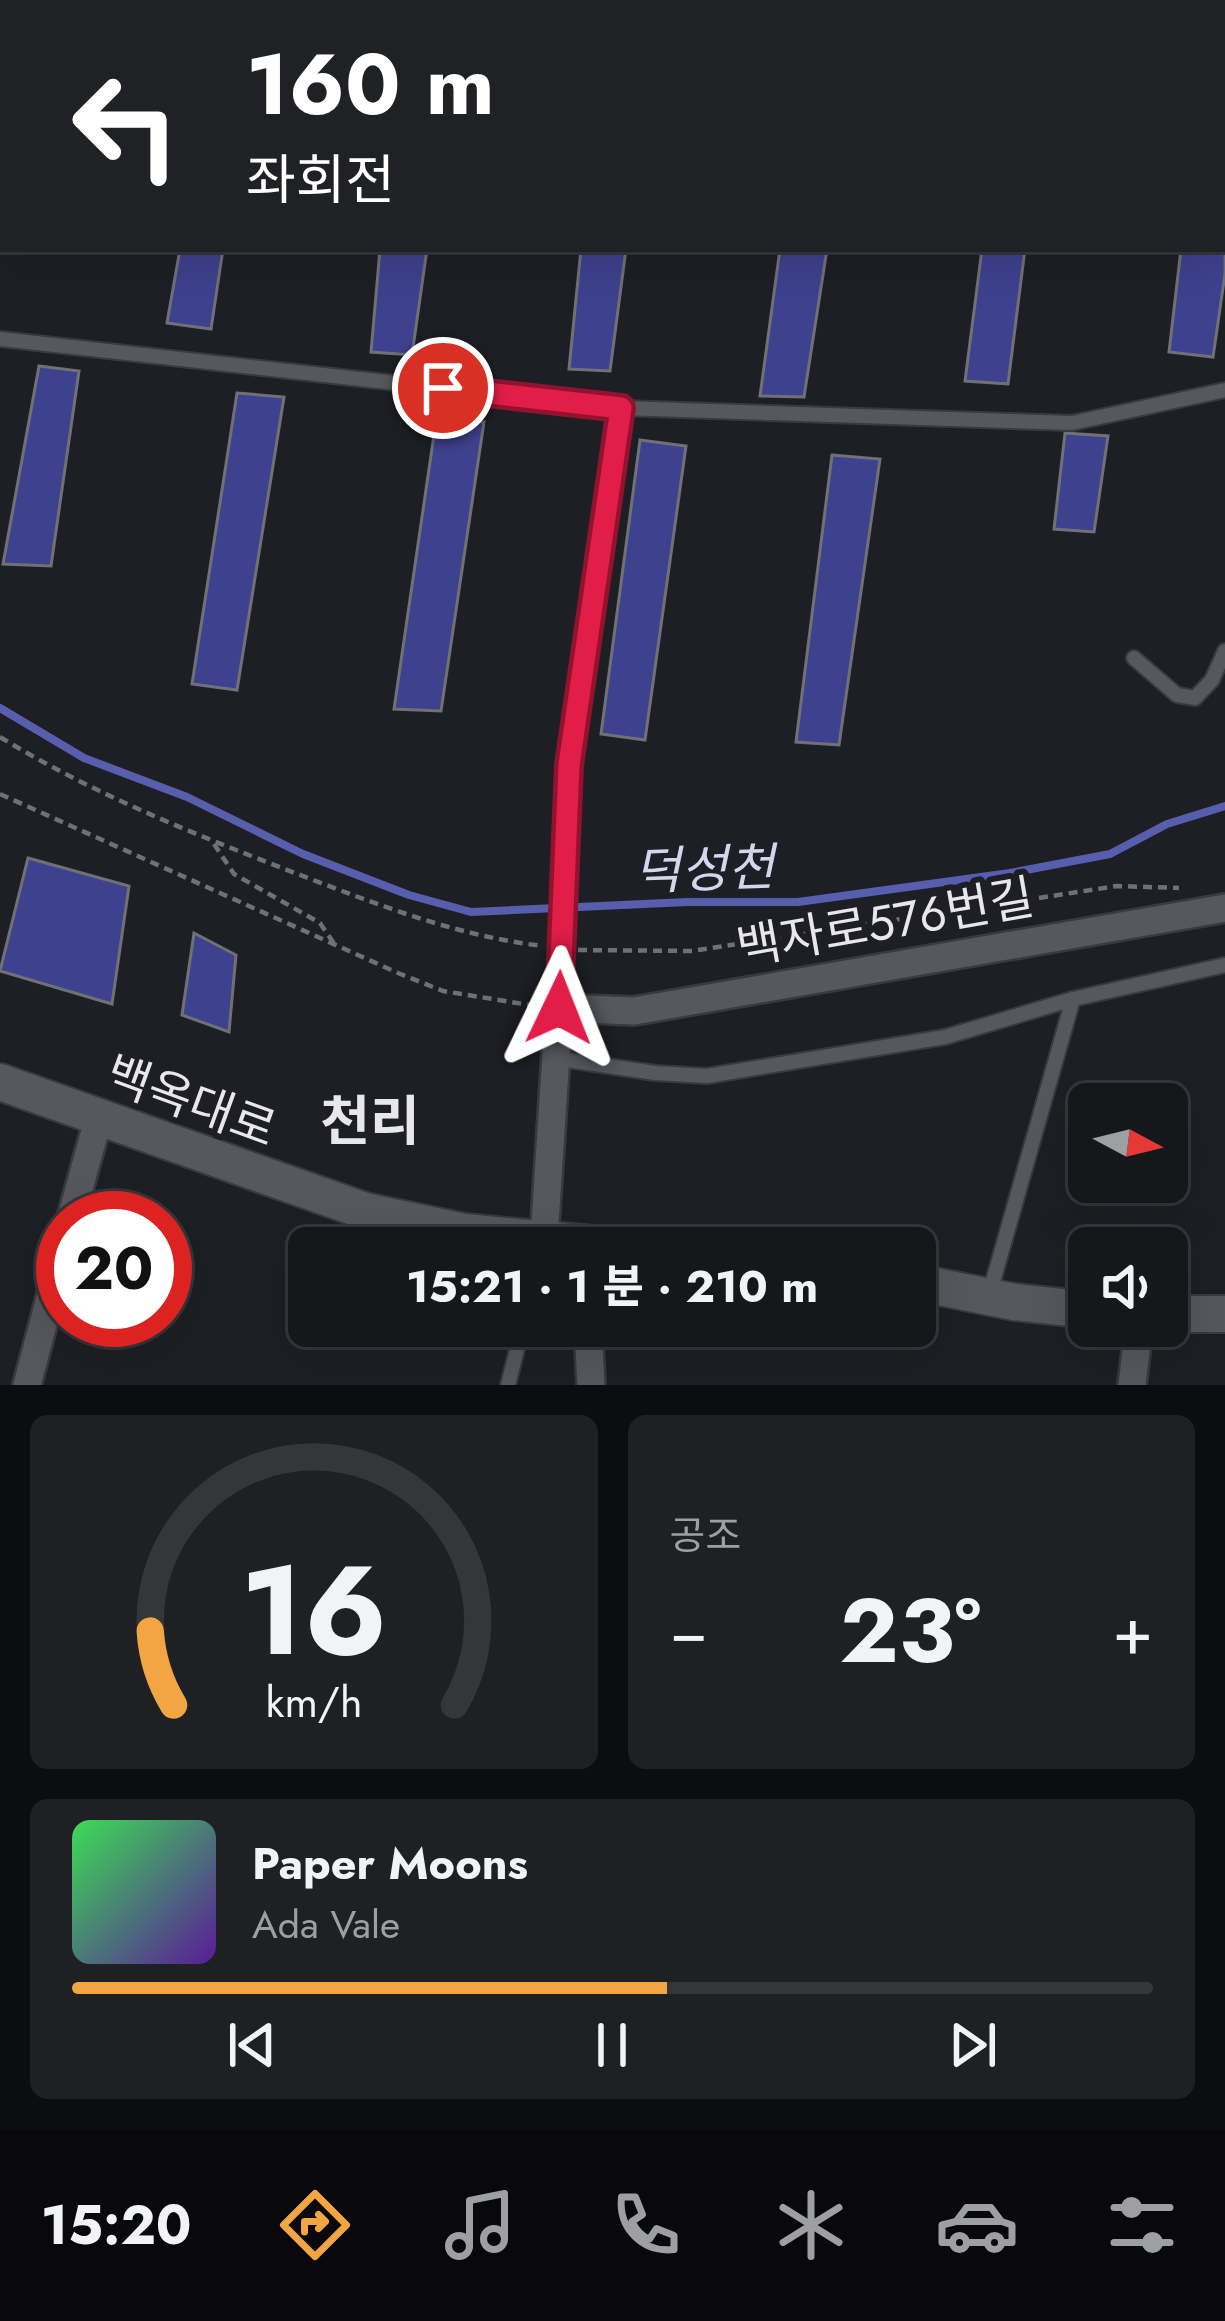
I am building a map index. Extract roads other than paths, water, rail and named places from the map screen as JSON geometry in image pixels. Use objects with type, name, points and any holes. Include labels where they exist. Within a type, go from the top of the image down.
[{"type":"main road","name":"백옥대로","points":[[0,1082],[365,1211],[442,1227]]},
{"type":"main road","points":[[936,1286],[1068,1307]]},
{"type":"main road","points":[[1188,1314],[1225,1314]]},
{"type":"street","name":"백자로576번길","points":[[560,999],[634,1011],[1225,908]]},
{"type":"street","points":[[545,1227],[560,999]]},
{"type":"street","points":[[78,1191],[98,1120]]},
{"type":"street","points":[[26,1385],[36,1347]]},
{"type":"street","points":[[589,1347],[591,1385]]},
{"type":"street","points":[[1132,1385],[1137,1347]]},
{"type":"lane","points":[[0,339],[621,408],[1072,423],[1225,390]]},
{"type":"lane","points":[[560,999],[569,765],[621,408]]},
{"type":"lane","points":[[1134,658],[1177,695],[1195,698],[1212,680],[1225,650]]},
{"type":"lane","points":[[554,1058],[706,1076],[945,1037],[1073,999],[1225,965]]},
{"type":"lane","points":[[989,1297],[1073,999]]},
{"type":"lane","points":[[508,1385],[518,1347]]},
{"type":"waterway","name":"덕성천","points":[[0,708],[84,758],[187,797],[303,854],[409,895],[471,912],[798,902],[1010,873],[1110,854],[1167,824],[1225,806]]},
{"type":"district","name":"천리","points":[[370,1121]]}]
